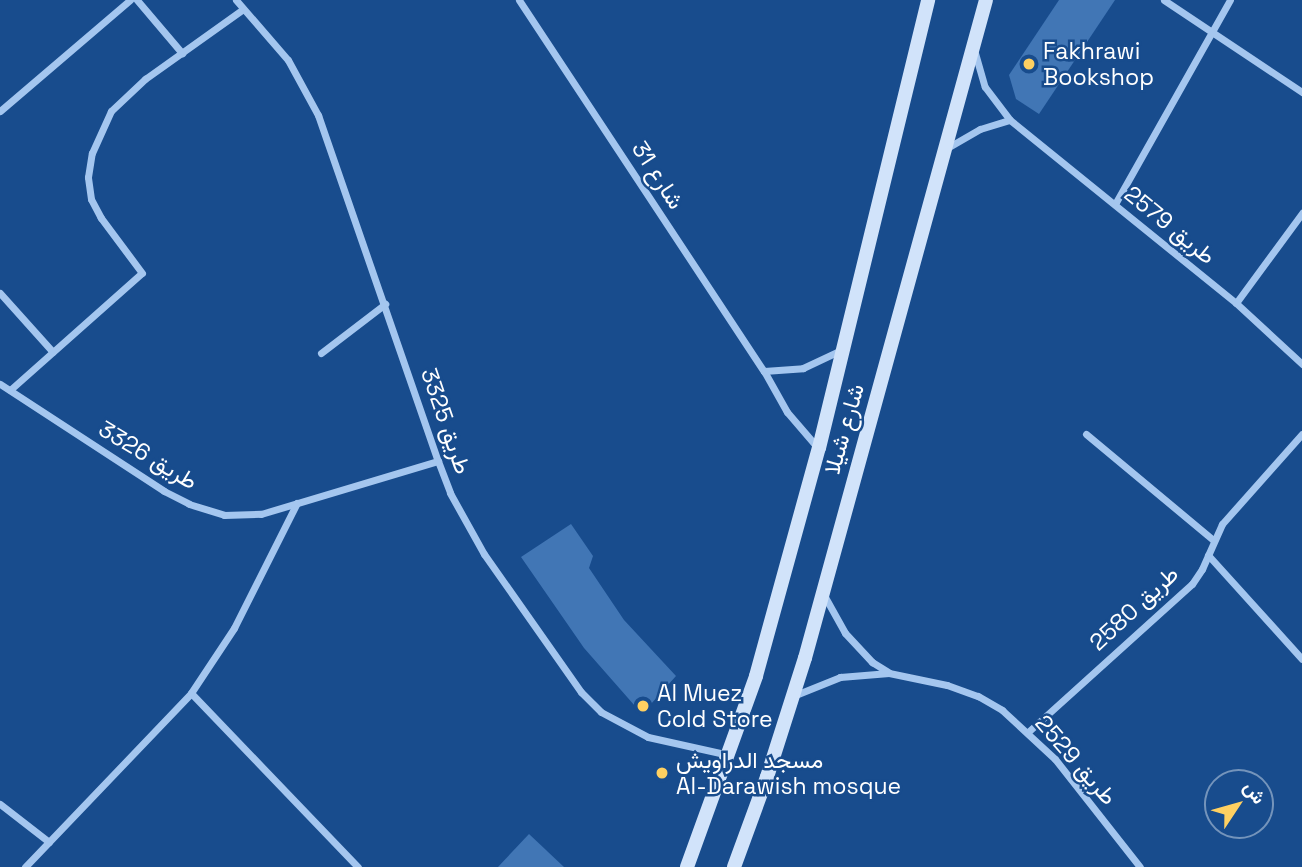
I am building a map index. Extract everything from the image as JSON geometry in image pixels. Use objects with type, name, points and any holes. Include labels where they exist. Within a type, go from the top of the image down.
[{"type":"main road","name":"شارع شيلا","points":[[688,867],[756,676],[819,448],[929,0]]},
{"type":"main road","name":"شارع شيلا","points":[[734,867],[793,696],[986,0]]},
{"type":"street","points":[[0,111],[130,0]]},
{"type":"street","points":[[137,0],[182,53]]},
{"type":"street","name":"طريق 3325","points":[[236,0],[269,35],[305,87],[318,115],[450,493],[484,554],[590,702],[630,730],[729,755]]},
{"type":"street","name":"شارع 31","points":[[519,0],[764,371],[787,412],[819,448]]},
{"type":"street","points":[[1164,0],[1302,92]]},
{"type":"street","points":[[1115,204],[1230,0]]},
{"type":"street","points":[[10,390],[142,272],[101,218],[92,199],[88,177],[90,165],[100,131],[111,111],[136,86],[243,9]]},
{"type":"street","name":"طريق 2579","points":[[974,47],[985,87],[1010,120],[1236,303],[1302,364]]},
{"type":"street","points":[[947,148],[980,129],[1010,120]]},
{"type":"street","points":[[1236,303],[1302,213]]},
{"type":"street","points":[[0,293],[53,352]]},
{"type":"street","points":[[321,353],[386,304]]},
{"type":"street","points":[[764,371],[803,368],[841,350]]},
{"type":"street","name":"طريق 3326","points":[[0,384],[164,491],[189,504],[223,515],[261,514],[438,461]]},
{"type":"street","points":[[1086,434],[1213,540]]},
{"type":"street","name":"طريق 2580","points":[[1028,732],[1192,584],[1213,540],[1234,509],[1302,434]]},
{"type":"street","points":[[25,867],[191,693],[234,628],[297,503]]},
{"type":"street","points":[[1208,555],[1302,659]]},
{"type":"street","name":"طريق 2529","points":[[822,591],[845,633],[872,662],[889,673]]},
{"type":"street","name":"طريق 2529","points":[[793,696],[840,677],[889,673],[947,685],[978,696],[1002,710],[1055,759],[1140,867]]},
{"type":"street","points":[[191,693],[358,867]]},
{"type":"street","points":[[0,804],[49,842]]},
{"type":"building","points":[[1059,0],[1115,0],[1039,114],[1016,99],[1009,75]]},
{"type":"building","points":[[571,524],[593,556],[589,568],[624,620],[676,676],[642,714],[584,648],[521,557]]},
{"type":"building","points":[[529,834],[564,867],[498,867]]},
{"type":"place","name":"Fakhrawi Bookshop","points":[[1029,64]]},
{"type":"place","name":"Al Muez Cold Store","points":[[643,706]]},
{"type":"place","name":"مسجد الدراويش Al-Darawish mosque","points":[[662,773]]}]
